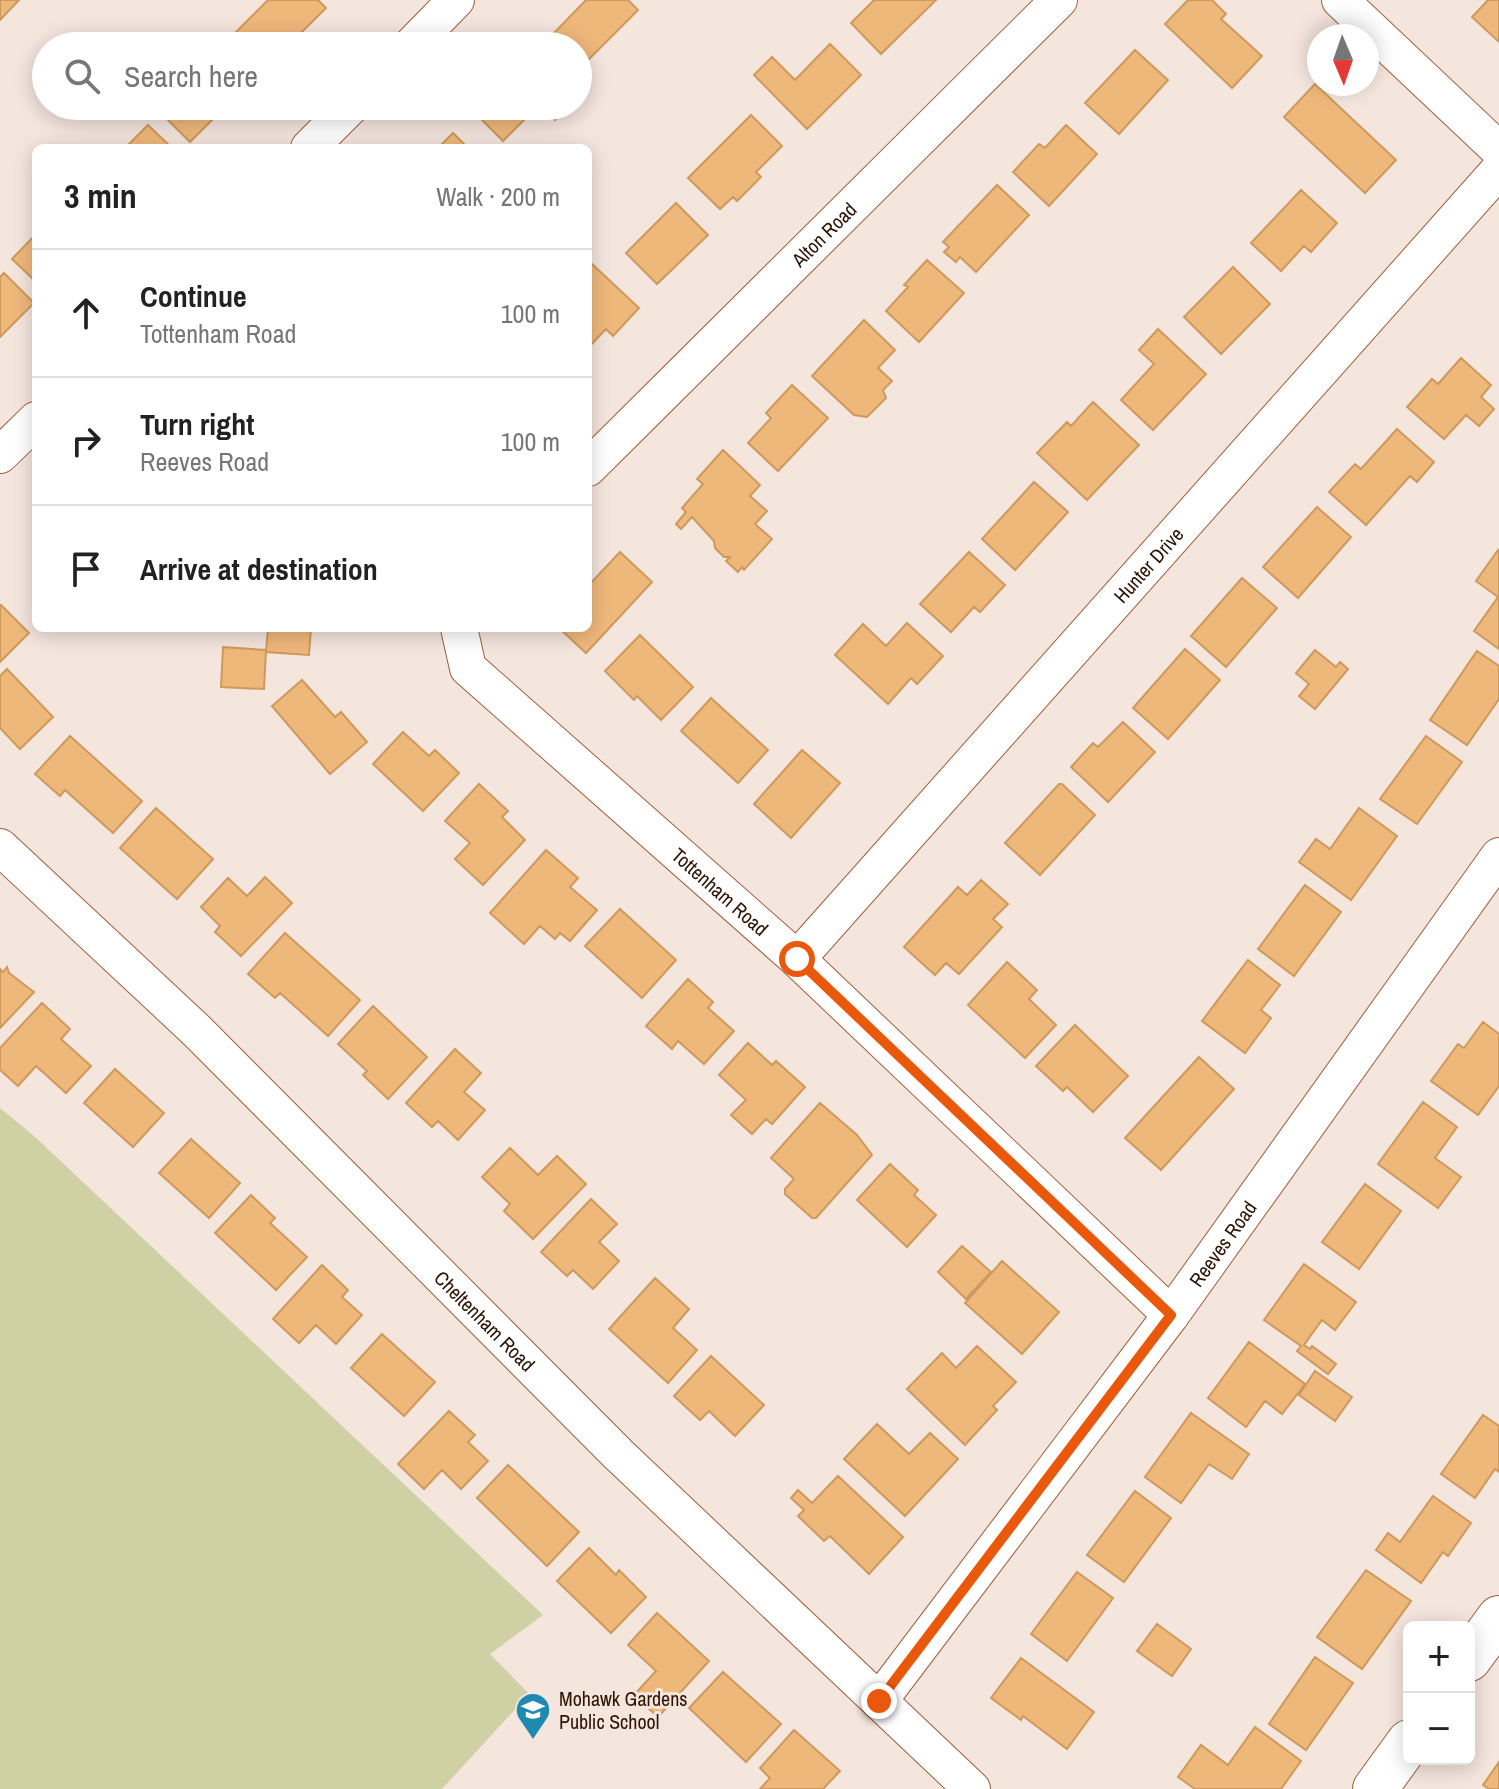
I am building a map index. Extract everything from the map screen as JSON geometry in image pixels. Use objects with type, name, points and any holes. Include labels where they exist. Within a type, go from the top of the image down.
[{"type":"street","points":[[425,32],[456,0]]},
{"type":"street","name":"Alton Road","points":[[592,464],[1059,0]]},
{"type":"street","points":[[1340,0],[1499,150]]},
{"type":"street","points":[[313,144],[337,120]]},
{"type":"street","name":"Hunter Drive","points":[[797,959],[1499,170]]},
{"type":"street","points":[[0,455],[32,424]]},
{"type":"street","name":"Tottenham Road","points":[[460,632],[468,668],[797,959],[1171,1315]]},
{"type":"street","name":"Cheltenham Road","points":[[0,847],[197,1031],[618,1454],[972,1789]]},
{"type":"street","name":"Reeves Road","points":[[879,1701],[1171,1315],[1499,856]]},
{"type":"street","points":[[1475,1651],[1499,1618]]},
{"type":"street","points":[[1375,1789],[1403,1750]]},
{"type":"green space","points":[[0,1108],[34,1136],[543,1615],[490,1654],[529,1694],[442,1789],[0,1789]]},
{"type":"building","points":[[0,0],[19,0],[0,20]]},
{"type":"building","points":[[268,0],[318,0],[326,8],[302,32],[236,32]]},
{"type":"building","points":[[586,0],[628,0],[638,10],[592,56],[592,32],[555,32]]},
{"type":"building","points":[[874,0],[936,0],[881,54],[851,23]]},
{"type":"building","points":[[1188,0],[1212,0],[1226,14],[1221,19],[1262,56],[1232,88],[1165,24]]},
{"type":"building","points":[[1488,0],[1499,0],[1499,42],[1472,17]]},
{"type":"building","points":[[830,44],[861,75],[807,129],[754,75],[772,57],[795,80]]},
{"type":"building","points":[[1135,50],[1168,80],[1119,134],[1085,103]]},
{"type":"building","points":[[1307,93],[1307,96],[1328,96],[1396,160],[1365,193],[1284,117]]},
{"type":"building","points":[[751,115],[782,146],[756,172],[761,177],[737,201],[733,197],[720,209],[688,178]]},
{"type":"building","points":[[168,120],[212,120],[190,142]]},
{"type":"building","points":[[482,120],[524,120],[503,141]]},
{"type":"building","points":[[148,125],[168,144],[129,144]]},
{"type":"building","points":[[1066,125],[1097,154],[1049,206],[1013,172],[1039,144],[1045,148]]},
{"type":"building","points":[[453,133],[464,144],[442,144]]},
{"type":"building","points":[[997,185],[1029,215],[976,272],[960,257],[956,262],[944,252],[949,247],[943,242]]},
{"type":"building","points":[[1301,190],[1337,223],[1311,252],[1304,246],[1281,271],[1251,243]]},
{"type":"building","points":[[676,203],[708,235],[657,284],[626,253]]},
{"type":"building","points":[[32,238],[32,278],[12,259]]},
{"type":"building","points":[[927,260],[964,293],[919,342],[886,311]]},
{"type":"building","points":[[592,264],[639,308],[613,336],[606,329],[592,344]]},
{"type":"building","points":[[1233,267],[1270,304],[1221,354],[1184,317]]},
{"type":"building","points":[[4,273],[32,301],[32,305],[0,337],[0,277]]},
{"type":"building","points":[[864,320],[895,350],[878,368],[892,381],[883,390],[886,398],[867,417],[854,415],[812,376]]},
{"type":"building","points":[[1158,329],[1206,374],[1153,430],[1121,400],[1154,364],[1139,350]]},
{"type":"building","points":[[1461,358],[1491,385],[1481,397],[1494,409],[1479,426],[1466,415],[1444,439],[1407,407],[1432,379],[1438,384]]},
{"type":"building","points":[[792,385],[828,418],[778,471],[748,443],[771,418],[766,413]]},
{"type":"building","points":[[1093,402],[1139,445],[1087,500],[1037,453],[1067,422],[1071,426]]},
{"type":"building","points":[[1397,429],[1434,462],[1417,482],[1410,476],[1366,525],[1329,492],[1355,464],[1361,469]]},
{"type":"building","points":[[723,450],[760,485],[750,496],[767,511],[755,524],[772,539],[744,570],[742,567],[738,572],[726,561],[730,557],[724,557],[715,548],[714,541],[692,517],[681,529],[676,524],[686,512],[682,508],[703,484],[697,479]]},
{"type":"building","points":[[1034,482],[1068,512],[1015,570],[982,539]]},
{"type":"building","points":[[1317,507],[1351,537],[1298,598],[1263,567]]},
{"type":"building","points":[[1498,550],[1499,649],[1474,631],[1498,597],[1476,581]]},
{"type":"building","points":[[620,552],[652,582],[586,653],[563,632],[592,632],[592,582]]},
{"type":"building","points":[[969,552],[1005,585],[980,612],[974,607],[951,632],[920,604]]},
{"type":"building","points":[[1242,578],[1277,608],[1226,667],[1191,636]]},
{"type":"building","points":[[0,606],[29,633],[0,662]]},
{"type":"building","points":[[907,623],[943,656],[917,684],[911,678],[888,704],[835,655],[863,624],[886,646]]},
{"type":"building","points":[[268,632],[311,632],[309,655],[266,652]]},
{"type":"building","points":[[640,635],[693,687],[661,720],[637,696],[634,700],[605,671]]},
{"type":"building","points":[[223,647],[266,650],[264,689],[221,687]]},
{"type":"building","points":[[1185,649],[1220,680],[1168,739],[1133,708]]},
{"type":"building","points":[[1315,650],[1336,667],[1340,662],[1348,669],[1315,709],[1299,696],[1309,684],[1296,673]]},
{"type":"building","points":[[1477,651],[1499,666],[1499,699],[1467,745],[1430,720]]},
{"type":"building","points":[[7,669],[53,717],[20,749],[0,728],[0,676]]},
{"type":"building","points":[[302,680],[335,717],[341,712],[367,742],[330,774],[272,706]]},
{"type":"building","points":[[711,698],[768,750],[738,783],[681,731]]},
{"type":"building","points":[[1123,722],[1155,752],[1108,802],[1071,767],[1093,743],[1098,747]]},
{"type":"building","points":[[403,732],[429,756],[435,750],[459,773],[423,811],[373,764]]},
{"type":"building","points":[[70,736],[142,801],[113,833],[65,790],[60,796],[35,774]]},
{"type":"building","points":[[1426,736],[1462,762],[1417,824],[1380,799]]},
{"type":"building","points":[[802,750],[840,783],[791,838],[754,804]]},
{"type":"building","points":[[479,784],[508,811],[502,817],[525,840],[483,885],[455,859],[470,843],[445,821]]},
{"type":"building","points":[[1059,784],[1095,815],[1040,875],[1005,843]]},
{"type":"building","points":[[156,808],[213,859],[177,899],[120,848]]},
{"type":"building","points":[[1359,808],[1397,836],[1351,900],[1299,862],[1316,839],[1330,849]]},
{"type":"building","points":[[546,850],[578,878],[570,887],[597,910],[570,941],[560,933],[555,939],[540,926],[524,944],[490,913]]},
{"type":"building","points":[[265,877],[292,903],[241,956],[215,932],[220,926],[201,907],[228,878],[247,896]]},
{"type":"building","points":[[981,880],[1008,904],[993,919],[1002,927],[959,974],[946,963],[935,975],[904,947],[958,887],[967,895]]},
{"type":"building","points":[[1305,885],[1341,912],[1294,976],[1258,949]]},
{"type":"building","points":[[620,909],[676,960],[642,998],[585,946]]},
{"type":"building","points":[[285,933],[360,1000],[328,1036],[280,993],[275,998],[248,974]]},
{"type":"building","points":[[1248,960],[1280,985],[1261,1010],[1271,1018],[1245,1053],[1202,1021]]},
{"type":"building","points":[[1007,962],[1037,990],[1029,999],[1056,1025],[1025,1058],[968,1005]]},
{"type":"building","points":[[7,967],[9,973],[34,992],[0,1028],[0,969],[3,972]]},
{"type":"building","points":[[688,979],[713,1002],[708,1008],[734,1031],[704,1064],[678,1041],[672,1049],[646,1026]]},
{"type":"building","points":[[42,1003],[70,1029],[61,1039],[91,1066],[66,1093],[36,1066],[18,1086],[0,1070],[0,1048]]},
{"type":"building","points":[[373,1006],[427,1057],[388,1099],[363,1075],[367,1071],[338,1044]]},
{"type":"building","points":[[1483,1022],[1499,1034],[1499,1086],[1478,1115],[1431,1081],[1458,1044],[1464,1048]]},
{"type":"building","points":[[1075,1025],[1128,1076],[1093,1112],[1067,1087],[1063,1091],[1036,1066]]},
{"type":"building","points":[[748,1043],[772,1065],[776,1061],[805,1087],[772,1124],[766,1119],[752,1134],[731,1115],[746,1100],[719,1075]]},
{"type":"building","points":[[455,1049],[481,1073],[464,1092],[485,1110],[458,1140],[438,1121],[432,1127],[406,1103]]},
{"type":"building","points":[[1199,1057],[1234,1089],[1161,1170],[1125,1138]]},
{"type":"building","points":[[115,1069],[164,1113],[133,1147],[84,1103]]},
{"type":"building","points":[[1423,1102],[1457,1127],[1435,1158],[1461,1177],[1438,1208],[1378,1164]]},
{"type":"building","points":[[820,1103],[857,1135],[872,1155],[816,1218],[812,1218],[785,1194],[785,1189],[794,1179],[771,1158]]},
{"type":"building","points":[[191,1139],[240,1183],[209,1218],[159,1173]]},
{"type":"building","points":[[510,1148],[538,1175],[557,1156],[586,1184],[533,1239],[504,1211],[510,1204],[482,1177]]},
{"type":"building","points":[[890,1164],[918,1190],[914,1195],[936,1215],[907,1247],[857,1200]]},
{"type":"building","points":[[1365,1184],[1401,1211],[1359,1269],[1322,1242]]},
{"type":"building","points":[[251,1195],[275,1218],[270,1223],[307,1257],[276,1290],[215,1233]]},
{"type":"building","points":[[591,1199],[617,1224],[599,1242],[619,1261],[593,1289],[573,1270],[567,1276],[541,1252]]},
{"type":"building","points":[[962,1246],[991,1272],[966,1299],[938,1272]]},
{"type":"building","points":[[1002,1261],[1059,1312],[1022,1354],[965,1303]]},
{"type":"building","points":[[1304,1264],[1356,1302],[1335,1330],[1322,1320],[1304,1345],[1310,1349],[1312,1346],[1336,1364],[1328,1374],[1297,1351],[1301,1346],[1264,1320]]},
{"type":"building","points":[[322,1265],[348,1290],[342,1297],[362,1315],[336,1344],[316,1325],[299,1343],[273,1319]]},
{"type":"building","points":[[655,1278],[689,1309],[673,1328],[697,1350],[668,1383],[609,1329]]},
{"type":"building","points":[[382,1334],[435,1382],[404,1416],[351,1368]]},
{"type":"building","points":[[1249,1342],[1305,1384],[1282,1414],[1265,1401],[1246,1427],[1208,1398]]},
{"type":"building","points":[[977,1346],[1016,1382],[993,1406],[997,1410],[965,1445],[907,1389],[942,1353],[956,1368]]},
{"type":"building","points":[[711,1356],[764,1405],[735,1436],[709,1411],[700,1420],[674,1396]]},
{"type":"building","points":[[1315,1371],[1352,1397],[1335,1421],[1299,1395]]},
{"type":"building","points":[[449,1411],[475,1435],[468,1442],[488,1461],[461,1489],[442,1470],[424,1489],[398,1464]]},
{"type":"building","points":[[1191,1413],[1249,1454],[1232,1479],[1209,1464],[1181,1503],[1145,1477]]},
{"type":"building","points":[[1483,1415],[1499,1426],[1499,1472],[1495,1469],[1475,1498],[1441,1474]]},
{"type":"building","points":[[877,1424],[909,1454],[930,1433],[958,1459],[905,1516],[844,1459]]},
{"type":"building","points":[[508,1465],[579,1532],[547,1566],[477,1498]]},
{"type":"building","points":[[838,1476],[903,1537],[869,1574],[830,1536],[824,1541],[798,1516],[804,1510],[791,1498],[798,1490],[812,1503]]},
{"type":"building","points":[[1135,1491],[1171,1518],[1124,1582],[1087,1555]]},
{"type":"building","points":[[1433,1496],[1471,1523],[1448,1556],[1443,1552],[1421,1583],[1376,1550],[1388,1533],[1400,1542]]},
{"type":"building","points":[[589,1548],[616,1575],[619,1570],[646,1597],[611,1633],[557,1581]]},
{"type":"building","points":[[1366,1570],[1411,1601],[1362,1669],[1317,1637]]},
{"type":"building","points":[[1077,1572],[1113,1598],[1067,1661],[1031,1634]]},
{"type":"building","points":[[657,1613],[709,1661],[658,1717],[634,1695],[656,1671],[628,1645]]},
{"type":"building","points":[[1157,1624],[1191,1649],[1172,1676],[1137,1651]]},
{"type":"building","points":[[1315,1657],[1353,1683],[1306,1750],[1269,1724]]},
{"type":"building","points":[[1021,1658],[1094,1712],[1067,1749],[1023,1716],[1021,1720],[991,1698]]},
{"type":"building","points":[[723,1672],[781,1724],[746,1762],[689,1708]]},
{"type":"building","points":[[1255,1727],[1301,1761],[1281,1789],[1195,1789],[1178,1777],[1201,1745],[1228,1765]]},
{"type":"building","points":[[794,1730],[840,1771],[823,1789],[760,1789],[770,1778],[760,1768]]},
{"type":"building","points":[[1499,1762],[1499,1789],[1489,1789],[1483,1785]]},
{"type":"place","name":"Mohawk Gardens Public School","points":[[533,1741]]},
{"type":"route","points":[[797,959],[1171,1315],[879,1701]]}]
